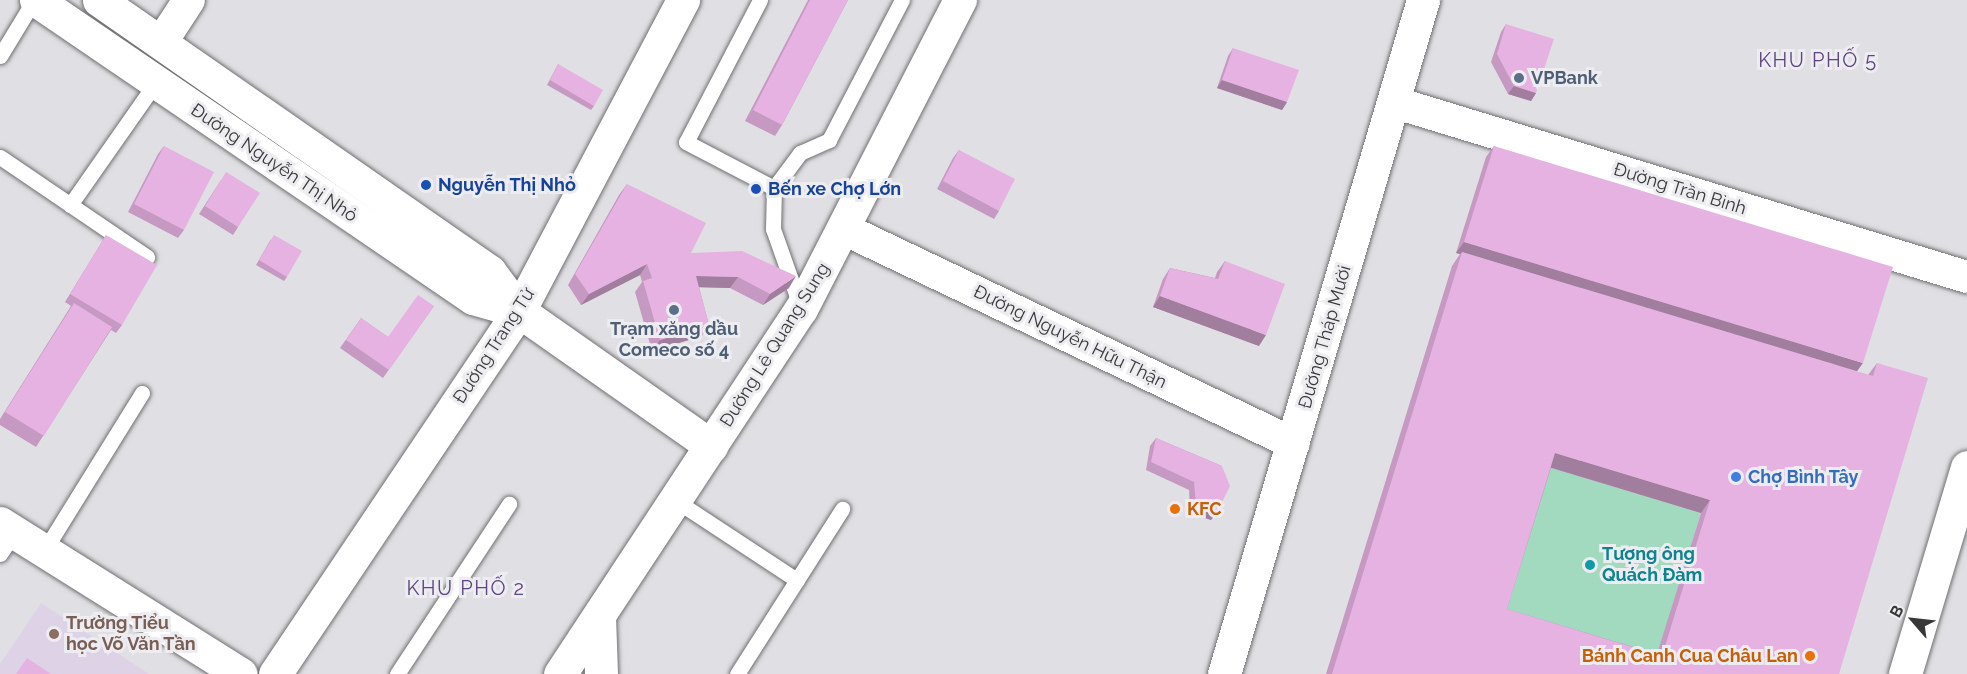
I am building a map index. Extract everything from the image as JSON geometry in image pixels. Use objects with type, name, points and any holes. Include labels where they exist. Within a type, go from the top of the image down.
[{"type":"main road","name":"Đường Nguyễn Thị Nhỏ","points":[[35,0],[473,298],[519,311]]},
{"type":"main road","name":"Đường Nguyễn Thị Nhỏ","points":[[99,0],[490,272],[519,311],[711,446]]},
{"type":"main road","name":"Đường Trang Tử","points":[[275,674],[519,311],[683,0]]},
{"type":"main road","name":"Đường Lê Quang Sung","points":[[560,674],[801,309],[846,230],[960,0]]},
{"type":"main road","name":"Đường Tháp Mười","points":[[1224,674],[1294,444],[1423,0]]},
{"type":"main road","points":[[149,77],[161,43]]},
{"type":"main road","points":[[1905,674],[1967,467]]},
{"type":"main road","points":[[5,536],[44,551],[241,674]]},
{"type":"main road","points":[[599,616],[601,674]]},
{"type":"street","points":[[161,43],[189,0]]},
{"type":"street","name":"Đường Trần Bình","points":[[1393,102],[1967,277]]},
{"type":"street","name":"Đường Nguyễn Hữu Thận","points":[[846,230],[1294,444]]},
{"type":"lane","points":[[0,56],[35,0]]},
{"type":"lane","points":[[760,0],[686,142],[774,188]]},
{"type":"lane","points":[[801,309],[773,229],[774,188],[800,153],[829,140],[902,0]]},
{"type":"lane","points":[[70,205],[149,77]]},
{"type":"lane","points":[[0,157],[147,257]]},
{"type":"lane","points":[[44,551],[142,393]]},
{"type":"lane","points":[[675,500],[797,580]]},
{"type":"lane","points":[[397,674],[509,504]]},
{"type":"lane","points":[[737,674],[842,509]]},
{"type":"shaded area","name":"Trường Tiểu học Võ Văn Tần","points":[[41,603],[149,674],[0,674],[0,664]]},
{"type":"green space","points":[[1546,466],[1701,513],[1653,669],[1498,622]]},
{"type":"building","points":[[810,0],[848,0],[782,125],[753,110]]},
{"type":"building","name":"VPBank","points":[[1506,24],[1554,39],[1536,93],[1514,86],[1497,54]]},
{"type":"building","points":[[1233,48],[1299,70],[1287,102],[1222,80]]},
{"type":"building","points":[[558,64],[603,90],[594,106],[550,80]]},
{"type":"building","points":[[164,146],[214,172],[184,230],[134,204]]},
{"type":"building","points":[[1494,146],[1893,267],[1863,363],[1464,242]]},
{"type":"building","points":[[959,150],[1015,179],[999,211],[943,181]]},
{"type":"building","points":[[226,172],[260,193],[238,227],[205,206]]},
{"type":"building","points":[[627,184],[706,223],[691,253],[742,251],[796,276],[770,294],[738,277],[696,276],[709,325],[660,340],[643,281],[652,278],[647,264],[589,294],[575,274]]},
{"type":"building","points":[[106,235],[157,265],[122,325],[70,294]]},
{"type":"building","points":[[274,235],[302,251],[287,277],[259,260]]},
{"type":"building","name":"Chợ Bình Tây","points":[[1462,252],[1873,376],[1877,363],[1928,378],[1839,674],[1332,674]],"holes":[[[1555,453],[1710,500],[1662,656],[1507,609]]]},
{"type":"building","points":[[1225,261],[1285,284],[1266,335],[1160,296],[1170,268],[1218,279]]},
{"type":"building","points":[[418,295],[434,306],[389,370],[346,340],[361,318],[388,337]]},
{"type":"building","points":[[74,303],[112,327],[44,436],[5,412]]},
{"type":"building","points":[[1156,438],[1222,466],[1230,486],[1217,512],[1196,505],[1194,482],[1151,462]]},
{"type":"building","points":[[27,658],[51,674],[16,674]]},
{"type":"place","name":"VPBank","points":[[1519,78]]},
{"type":"place","name":"Nguyễn Thị Nhỏ","points":[[426,185]]},
{"type":"place","name":"Bến xe Chợ Lớn","points":[[756,189]]},
{"type":"place","name":"Trạm xăng dầu Comeco số 4","points":[[674,310]]},
{"type":"place","name":"Chợ Bình Tây","points":[[1736,477]]},
{"type":"place","name":"KFC","points":[[1175,509]]},
{"type":"place","name":"Tượng ông Quách Đàm","points":[[1590,565]]},
{"type":"place","name":"Trường Tiểu học Võ Văn Tần","points":[[54,634]]},
{"type":"place","name":"Bánh Canh Cua Châu Lan","points":[[1810,656]]},
{"type":"district","name":"KHU PHỐ 5","points":[[1818,60]]},
{"type":"district","name":"KHU PHỐ 2","points":[[466,588]]}]
